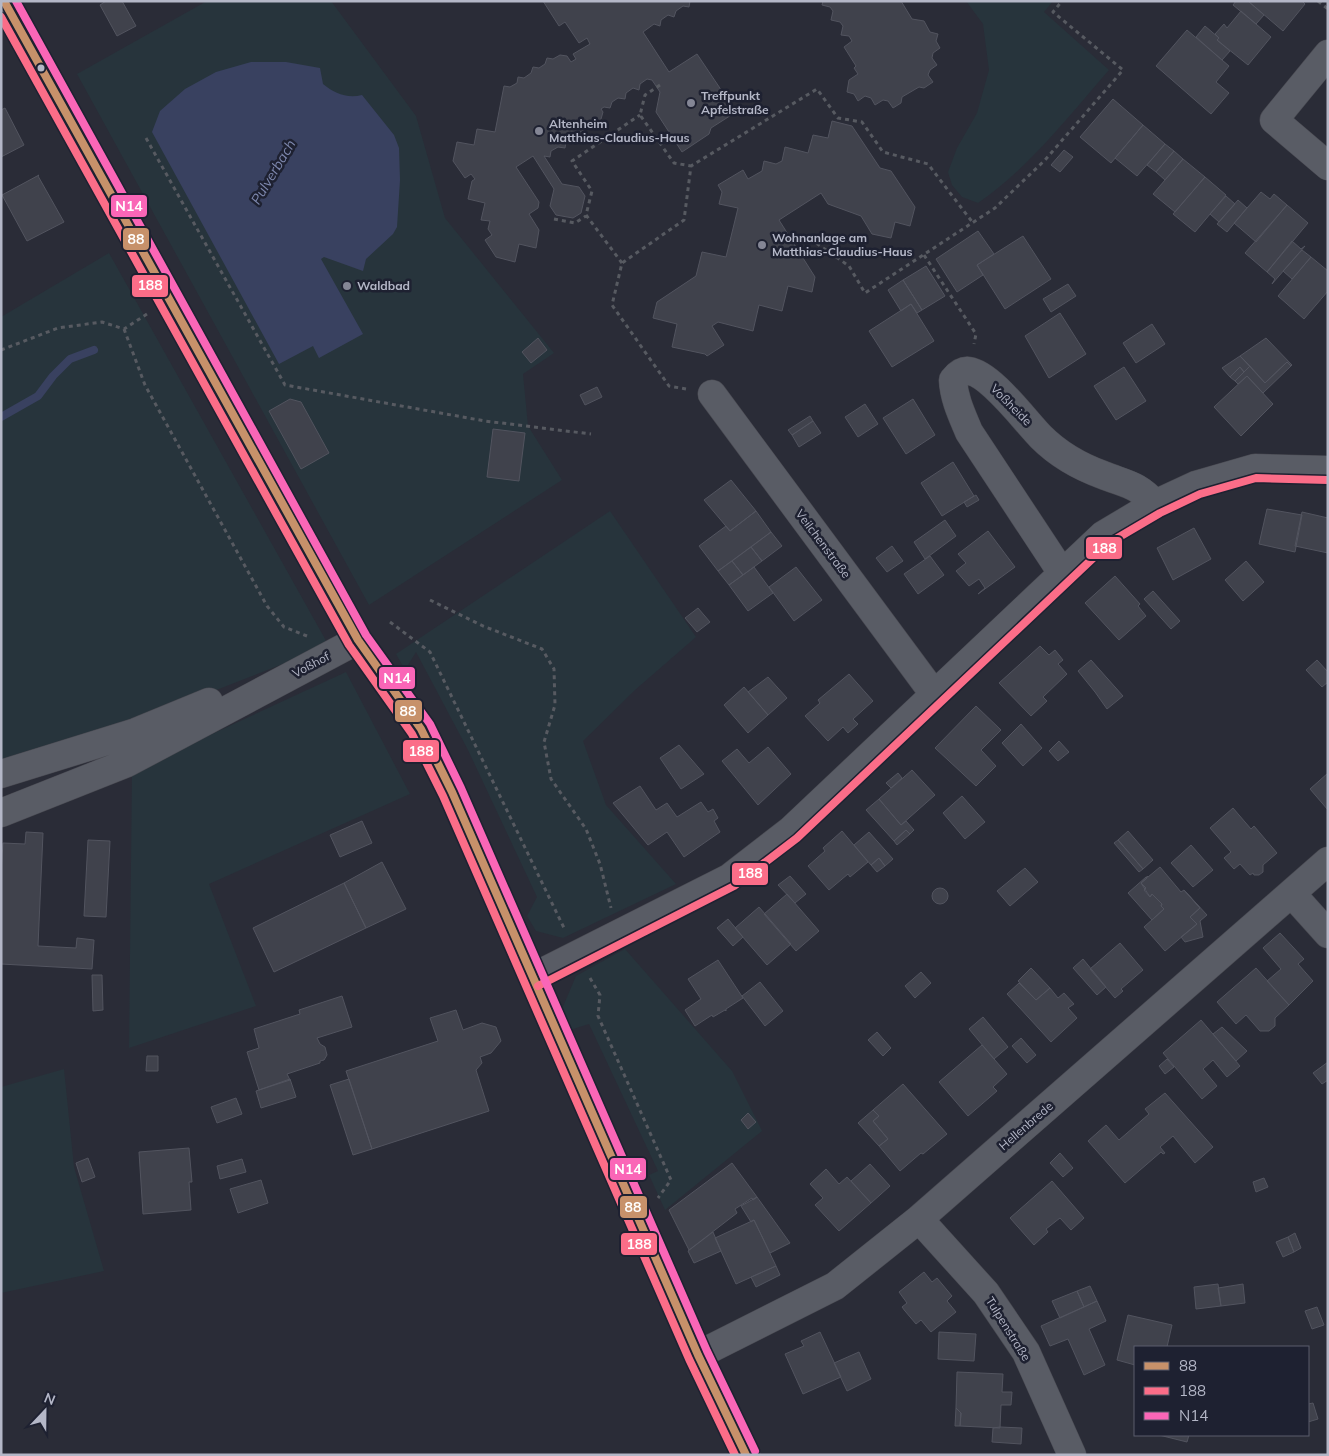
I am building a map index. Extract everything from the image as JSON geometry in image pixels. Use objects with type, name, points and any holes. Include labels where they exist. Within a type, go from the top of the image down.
[{"type":"street","points":[[4,1],[358,640],[421,729],[452,792],[534,977],[698,1355],[746,1455]]},
{"type":"street","points":[[1328,54],[1274,120],[1328,166]]},
{"type":"street","points":[[968,370],[959,373],[953,380],[960,411],[970,432],[1062,573]]},
{"type":"street","name":"Voßheide","points":[[968,370],[978,374],[1002,394],[1042,438],[1066,457],[1102,475],[1127,483],[1146,493],[1155,504]]},
{"type":"street","name":"Veilchenstraße","points":[[712,394],[934,694]]},
{"type":"street","points":[[534,977],[729,878],[737,872],[791,830],[1103,535],[1155,504],[1196,486],[1255,468],[1328,470]]},
{"type":"street","name":"Voßhof","points":[[1,774],[136,732],[358,640]]},
{"type":"street","name":"Voßhof","points":[[1,813],[127,763],[358,640]]},
{"type":"street","name":"Hellenbrede","points":[[698,1355],[835,1286],[919,1220],[1328,861]]},
{"type":"street","points":[[1292,894],[1328,934]]},
{"type":"street","name":"Tulpenstraße","points":[[919,1220],[986,1293],[1026,1352],[1072,1455]]},
{"type":"path","points":[[794,235],[816,243],[849,266],[865,293],[995,208],[1045,160],[1122,70],[1053,12],[1062,1]]},
{"type":"path","points":[[1318,1],[1328,9]]},
{"type":"path","points":[[554,219],[575,223],[586,215],[592,191],[572,161],[640,115],[645,95],[660,85]]},
{"type":"path","points":[[640,115],[674,163],[691,166],[817,90],[838,118],[862,122],[883,152],[928,164],[973,223]]},
{"type":"path","points":[[146,138],[285,385],[485,421],[591,434]]},
{"type":"path","points":[[691,166],[684,220],[622,263],[612,305],[669,386],[712,394]]},
{"type":"path","points":[[586,215],[622,263]]},
{"type":"path","points":[[924,254],[976,334],[968,370]]},
{"type":"path","points":[[1,350],[58,328],[102,322],[124,329],[169,301]]},
{"type":"path","points":[[124,329],[145,385],[266,606],[284,627],[308,637]]},
{"type":"path","points":[[430,600],[483,626],[542,649],[554,669],[555,705],[544,742],[551,779],[586,829],[600,864],[618,934]]},
{"type":"path","points":[[390,622],[430,652],[577,955],[600,995],[598,1016],[671,1180],[641,1223]]},
{"type":"shaded area","name":"Waldbad","points":[[207,1],[331,1],[416,116],[445,218],[554,353],[523,374],[528,426],[562,480],[369,605],[77,74]]},
{"type":"shaded area","points":[[966,1],[1053,1],[1044,12],[1109,70],[1031,158],[997,189],[978,203],[962,197],[952,185],[948,172],[957,148],[977,113],[989,70],[983,24]]},
{"type":"shaded area","points":[[109,253],[329,646],[132,723],[1,762],[1,317]]},
{"type":"shaded area","points":[[610,511],[696,637],[635,690],[583,741],[606,805],[676,884],[563,938],[536,931],[527,916],[537,897],[468,750],[416,652],[405,670],[396,654]]},
{"type":"shaded area","points":[[346,672],[410,794],[209,884],[256,1006],[129,1048],[132,771]]},
{"type":"shaded area","points":[[625,949],[732,1071],[762,1131],[665,1210],[649,1175],[658,1171],[589,1024],[570,1030],[562,1009],[576,976]]},
{"type":"shaded area","points":[[64,1069],[74,1167],[104,1271],[1,1293],[1,1087]]},
{"type":"water","points":[[251,62],[286,62],[320,68],[323,84],[332,90],[346,96],[362,95],[394,135],[399,148],[400,180],[397,227],[393,234],[366,259],[363,271],[324,257],[321,259],[363,334],[319,358],[313,346],[279,364],[152,132],[160,111],[185,89],[216,72]]},
{"type":"building","points":[[106,1],[122,1],[136,26],[117,36],[100,5]]},
{"type":"building","name":"Altenheim Matthias-Claudius-Haus","points":[[543,1],[690,1],[689,7],[683,6],[676,11],[674,17],[668,15],[661,20],[660,26],[654,24],[643,32],[669,72],[697,54],[736,112],[711,128],[709,134],[682,152],[656,112],[660,92],[652,80],[647,79],[640,84],[639,90],[633,88],[626,93],[625,99],[618,98],[612,102],[610,108],[604,107],[601,109],[603,112],[601,119],[595,123],[594,129],[587,128],[580,132],[579,139],[573,138],[566,142],[565,148],[558,147],[551,151],[550,157],[544,156],[562,184],[579,187],[585,196],[581,213],[573,218],[556,215],[550,206],[554,189],[533,156],[516,167],[539,202],[538,208],[529,214],[539,230],[536,248],[519,244],[515,262],[496,257],[485,240],[492,235],[488,229],[490,221],[481,220],[485,203],[468,199],[472,181],[475,179],[471,174],[465,178],[453,161],[457,142],[474,145],[477,129],[495,132],[504,86],[510,87],[517,83],[518,77],[524,78],[531,73],[533,67],[539,68],[545,64],[547,58],[553,59],[560,55],[567,56],[571,62],[576,59],[573,54],[590,44],[587,38],[579,43],[565,22],[559,26]]},
{"type":"building","points":[[823,1],[901,1],[912,19],[924,21],[930,32],[938,34],[936,41],[940,48],[933,53],[932,58],[937,65],[930,70],[928,75],[933,82],[924,88],[919,87],[902,97],[901,103],[893,108],[888,101],[883,100],[875,105],[871,98],[865,96],[858,101],[854,94],[847,92],[849,80],[858,74],[854,68],[856,66],[844,47],[852,41],[849,36],[841,35],[843,26],[840,22],[831,20],[833,11],[830,7],[822,5]]},
{"type":"building","points":[[1236,1],[1248,1],[1264,15],[1256,24],[1233,5]]},
{"type":"building","points":[[1248,1],[1302,1],[1305,4],[1283,31]]},
{"type":"building","points":[[1241,11],[1271,37],[1248,65],[1217,40],[1219,38],[1215,34],[1224,24],[1227,28]]},
{"type":"building","points":[[1205,26],[1230,51],[1222,60],[1196,37]]},
{"type":"building","points":[[1187,30],[1229,66],[1216,82],[1229,93],[1211,114],[1156,66]]},
{"type":"building","points":[[1113,99],[1143,125],[1111,163],[1080,137]]},
{"type":"building","points":[[5,108],[24,145],[1,157],[1,110]]},
{"type":"building","name":"Wohnanlage am Matthias-Claudius-Haus","points":[[832,121],[852,126],[880,168],[891,171],[915,207],[910,226],[895,222],[891,238],[872,234],[861,216],[828,204],[821,193],[779,220],[815,277],[812,292],[788,286],[782,311],[759,305],[753,331],[718,322],[712,326],[724,345],[707,356],[672,347],[677,324],[653,318],[657,302],[696,276],[702,252],[726,257],[738,208],[719,204],[722,192],[718,185],[743,170],[748,179],[762,171],[764,161],[776,164],[782,161],[785,147],[808,153],[813,135],[828,138]]},
{"type":"building","points":[[1143,125],[1165,144],[1137,176],[1115,158]]},
{"type":"building","points":[[1165,144],[1174,151],[1156,172],[1147,165]]},
{"type":"building","points":[[1064,150],[1073,157],[1060,172],[1051,165]]},
{"type":"building","points":[[1174,151],[1183,159],[1165,180],[1156,172]]},
{"type":"building","points":[[1183,159],[1205,177],[1175,212],[1153,194]]},
{"type":"building","points":[[39,175],[64,222],[27,241],[2,195]]},
{"type":"building","points":[[1205,177],[1226,195],[1195,232],[1173,214]]},
{"type":"building","points":[[1261,192],[1270,199],[1274,194],[1287,205],[1256,242],[1234,223]]},
{"type":"building","points":[[1226,196],[1235,204],[1219,222],[1210,214]]},
{"type":"building","points":[[1238,200],[1247,208],[1227,232],[1217,224]]},
{"type":"building","points":[[1287,205],[1308,223],[1267,272],[1245,253]]},
{"type":"building","points":[[978,231],[994,254],[977,265],[983,275],[957,292],[936,259]]},
{"type":"building","points":[[1023,236],[1051,279],[1005,309],[977,265]]},
{"type":"building","points":[[1292,241],[1301,249],[1305,246],[1272,284],[1275,279],[1267,272]]},
{"type":"building","points":[[1302,250],[1311,257],[1292,279],[1283,271]]},
{"type":"building","points":[[1311,257],[1328,271],[1328,291],[1304,319],[1278,296]]},
{"type":"building","points":[[926,266],[945,296],[922,310],[903,280]]},
{"type":"building","points":[[903,280],[922,310],[917,313],[911,304],[901,311],[888,290]]},
{"type":"building","points":[[1068,284],[1076,296],[1051,312],[1043,299]]},
{"type":"building","points":[[911,304],[934,341],[892,367],[869,331]]},
{"type":"building","points":[[1060,313],[1086,354],[1049,378],[1025,336]]},
{"type":"building","points":[[1152,324],[1165,344],[1136,363],[1123,343]]},
{"type":"building","points":[[538,338],[547,350],[531,363],[522,352]]},
{"type":"building","points":[[1266,338],[1292,365],[1287,362],[1265,383],[1240,356]]},
{"type":"building","points":[[1240,356],[1250,366],[1244,372],[1240,367],[1230,377],[1222,368]]},
{"type":"building","points":[[1287,362],[1291,366],[1263,393],[1247,376],[1238,384],[1235,381],[1250,366],[1265,383]]},
{"type":"building","points":[[1124,367],[1146,401],[1116,420],[1094,386]]},
{"type":"building","points":[[1240,367],[1244,372],[1235,381],[1230,377]]},
{"type":"building","points":[[1247,376],[1273,404],[1241,436],[1214,407]]},
{"type":"building","points":[[597,387],[602,397],[585,405],[580,395]]},
{"type":"building","points":[[290,399],[301,402],[329,453],[301,469],[269,411]]},
{"type":"building","points":[[913,399],[935,435],[906,454],[883,418]]},
{"type":"building","points":[[865,404],[878,424],[858,437],[845,417]]},
{"type":"building","points":[[810,416],[813,421],[792,435],[788,430]]},
{"type":"building","points":[[813,421],[821,433],[799,447],[792,435]]},
{"type":"building","points":[[493,429],[525,433],[519,481],[487,477]]},
{"type":"building","points":[[953,462],[974,496],[942,516],[921,483]]},
{"type":"building","points":[[731,480],[756,511],[730,531],[704,500]]},
{"type":"building","points":[[976,495],[979,500],[967,507],[964,502]]},
{"type":"building","points":[[1267,509],[1302,515],[1295,552],[1259,544]]},
{"type":"building","points":[[756,511],[771,532],[718,571],[699,546],[726,526],[730,531]]},
{"type":"building","points":[[1302,512],[1328,518],[1328,553],[1295,546]]},
{"type":"building","points":[[945,520],[956,536],[925,559],[914,542]]},
{"type":"building","points":[[1194,528],[1211,559],[1173,580],[1157,548]]},
{"type":"building","points":[[988,531],[1015,567],[978,594],[985,588],[979,579],[969,586],[956,571],[966,563],[958,554]]},
{"type":"building","points":[[771,532],[782,546],[762,561],[751,547]]},
{"type":"building","points":[[892,546],[903,561],[887,572],[876,558]]},
{"type":"building","points":[[751,547],[762,561],[743,575],[732,561]]},
{"type":"building","points":[[930,556],[944,575],[918,594],[904,574]]},
{"type":"building","points":[[732,561],[743,575],[729,585],[718,571]]},
{"type":"building","points":[[1246,561],[1264,582],[1243,601],[1225,580]]},
{"type":"building","points":[[754,567],[773,593],[748,611],[729,585]]},
{"type":"building","points":[[796,567],[822,600],[794,621],[769,587]]},
{"type":"building","points":[[1115,576],[1140,604],[1138,606],[1146,616],[1119,640],[1085,603]]},
{"type":"building","points":[[1153,591],[1180,621],[1171,629],[1144,599]]},
{"type":"building","points":[[698,608],[710,622],[697,632],[685,618]]},
{"type":"building","points":[[1040,646],[1049,655],[1055,650],[1063,660],[1058,664],[1067,674],[1043,697],[1047,701],[1031,716],[999,683]]},
{"type":"building","points":[[1091,660],[1123,696],[1107,709],[1078,671]]},
{"type":"building","points":[[1317,660],[1328,672],[1328,682],[1322,687],[1306,670]]},
{"type":"building","points":[[849,674],[873,701],[853,719],[858,724],[848,733],[843,727],[828,741],[805,716],[820,703],[818,700]]},
{"type":"building","points":[[768,677],[787,698],[768,715],[748,692]]},
{"type":"building","points":[[744,687],[768,715],[748,733],[724,705]]},
{"type":"building","points":[[976,706],[1001,730],[981,750],[996,766],[976,786],[935,748]]},
{"type":"building","points":[[1021,724],[1042,748],[1023,766],[1002,743]]},
{"type":"building","points":[[1059,741],[1069,752],[1058,761],[1049,751]]},
{"type":"building","points":[[679,745],[704,774],[681,789],[660,758]]},
{"type":"building","points":[[768,747],[791,774],[758,805],[722,761],[737,749],[749,763]]},
{"type":"building","points":[[912,770],[935,795],[901,825],[879,799]]},
{"type":"building","points":[[898,773],[902,778],[891,788],[886,783]]},
{"type":"building","points":[[1328,773],[1328,810],[1310,789]]},
{"type":"building","points":[[640,786],[656,810],[667,803],[677,817],[701,802],[708,812],[713,809],[718,818],[714,821],[720,832],[684,857],[667,832],[648,845],[613,803]]},
{"type":"building","points":[[962,796],[985,822],[965,839],[943,813]]},
{"type":"building","points":[[879,799],[901,825],[906,821],[914,830],[910,834],[906,830],[894,841],[866,810]]},
{"type":"building","points":[[1233,808],[1251,829],[1254,826],[1277,853],[1263,865],[1263,872],[1259,875],[1254,875],[1253,873],[1250,875],[1240,864],[1234,869],[1224,858],[1231,852],[1210,828]]},
{"type":"building","points":[[362,821],[372,843],[340,857],[330,835]]},
{"type":"building","points":[[906,830],[910,834],[897,845],[894,841]]},
{"type":"building","points":[[842,831],[868,862],[850,877],[848,874],[829,890],[808,866],[825,851],[823,848]]},
{"type":"building","points":[[1128,831],[1153,860],[1143,869],[1118,840]]},
{"type":"building","points":[[26,832],[43,833],[38,946],[76,948],[77,938],[94,940],[92,969],[1,964],[1,873],[3,843],[25,844]]},
{"type":"building","points":[[869,832],[893,859],[885,866],[879,858],[871,865],[854,845]]},
{"type":"building","points":[[88,840],[110,841],[106,917],[84,916]]},
{"type":"building","points":[[1118,840],[1143,869],[1139,872],[1114,843]]},
{"type":"building","points":[[1191,845],[1213,870],[1193,887],[1171,863]]},
{"type":"building","points":[[879,858],[885,866],[877,872],[871,865]]},
{"type":"building","points":[[382,862],[406,909],[366,928],[344,883]]},
{"type":"building","points":[[1160,867],[1181,892],[1184,890],[1200,908],[1190,917],[1197,924],[1165,951],[1144,927],[1164,909],[1161,906],[1162,904],[1152,894],[1150,897],[1141,883]]},
{"type":"building","points":[[1025,868],[1038,882],[1010,906],[997,891]]},
{"type":"building","points":[[790,876],[806,894],[795,903],[778,885]]},
{"type":"building","points":[[1146,877],[1141,883],[1146,888],[1144,890],[1150,897],[1152,894],[1162,904],[1161,906],[1164,909],[1152,920],[1128,893]]},
{"type":"building","points":[[344,883],[366,928],[274,972],[253,928]]},
{"type":"building","points":[[940,888],[946,890],[948,896],[946,902],[940,904],[934,902],[932,896],[934,890]]},
{"type":"building","points":[[1184,890],[1207,915],[1200,921],[1203,937],[1185,942],[1181,937],[1197,924],[1190,917],[1200,908]]},
{"type":"building","points":[[787,894],[819,931],[796,951],[764,914]]},
{"type":"building","points":[[759,907],[791,944],[767,965],[735,928]]},
{"type":"building","points":[[728,919],[743,937],[733,946],[717,928]]},
{"type":"building","points":[[1280,933],[1304,959],[1298,964],[1313,981],[1289,1005],[1267,981],[1281,969],[1263,948]]},
{"type":"building","points":[[1120,943],[1143,970],[1121,989],[1123,991],[1115,998],[1090,969]]},
{"type":"building","points":[[1083,959],[1106,987],[1097,995],[1073,968]]},
{"type":"building","points":[[718,960],[743,998],[726,1009],[726,1011],[713,1017],[712,1015],[695,1026],[685,1010],[701,999],[688,979]]},
{"type":"building","points":[[1031,968],[1050,988],[1036,1000],[1018,981]]},
{"type":"building","points":[[1256,968],[1289,1005],[1275,1018],[1275,1026],[1269,1031],[1260,1031],[1246,1015],[1236,1024],[1217,1002]]},
{"type":"building","points":[[921,972],[931,983],[915,998],[905,986]]},
{"type":"building","points":[[92,975],[102,975],[103,1010],[93,1011]]},
{"type":"building","points":[[760,982],[783,1011],[765,1026],[742,996]]},
{"type":"building","points":[[1019,983],[1036,1000],[1050,988],[1058,998],[1064,993],[1074,1004],[1068,1008],[1077,1018],[1051,1042],[1007,994]]},
{"type":"building","points":[[342,996],[352,1027],[317,1038],[320,1044],[325,1047],[327,1055],[324,1060],[287,1074],[290,1080],[259,1090],[247,1052],[259,1048],[254,1029],[300,1014],[299,1010]]},
{"type":"building","points":[[456,1010],[463,1030],[482,1023],[496,1027],[501,1041],[491,1053],[480,1057],[482,1063],[476,1070],[489,1111],[372,1149],[346,1071],[438,1041],[430,1018]]},
{"type":"building","points":[[983,1017],[1008,1047],[994,1059],[969,1029]]},
{"type":"building","points":[[1201,1020],[1240,1066],[1227,1077],[1213,1060],[1203,1069],[1217,1086],[1202,1099],[1163,1053]]},
{"type":"building","points":[[1222,1027],[1247,1051],[1236,1061],[1213,1034]]},
{"type":"building","points":[[877,1032],[891,1048],[883,1056],[868,1040]]},
{"type":"building","points":[[1021,1038],[1036,1055],[1027,1063],[1012,1046]]},
{"type":"building","points":[[982,1045],[1007,1074],[993,1087],[997,1091],[968,1116],[939,1082]]},
{"type":"building","points":[[147,1056],[158,1056],[158,1071],[146,1071]]},
{"type":"building","points":[[1167,1059],[1174,1067],[1165,1074],[1159,1066]]},
{"type":"building","points":[[1328,1062],[1328,1080],[1322,1084],[1313,1073]]},
{"type":"building","points":[[290,1079],[296,1097],[261,1108],[256,1091]]},
{"type":"building","points":[[349,1079],[372,1149],[353,1155],[330,1085]]},
{"type":"building","points":[[903,1084],[947,1134],[900,1171],[879,1146],[888,1139],[873,1121],[879,1116],[873,1110]]},
{"type":"building","points":[[1165,1093],[1213,1147],[1195,1163],[1173,1136],[1160,1147],[1165,1153],[1161,1152],[1125,1183],[1088,1141],[1106,1125],[1119,1140],[1149,1114],[1145,1109]]},
{"type":"building","points":[[236,1098],[242,1114],[217,1123],[211,1107]]},
{"type":"building","points":[[873,1110],[879,1116],[873,1121],[888,1139],[879,1146],[858,1123]]},
{"type":"building","points":[[748,1113],[756,1122],[748,1129],[741,1120]]},
{"type":"building","points":[[189,1148],[192,1182],[189,1182],[191,1210],[143,1214],[139,1152]]},
{"type":"building","points":[[1060,1153],[1073,1168],[1063,1177],[1050,1163]]},
{"type":"building","points":[[88,1158],[95,1177],[82,1182],[76,1163]]},
{"type":"building","points":[[242,1159],[246,1172],[220,1179],[217,1166]]},
{"type":"building","points":[[732,1163],[757,1197],[753,1200],[752,1198],[735,1209],[737,1213],[689,1250],[669,1210]]},
{"type":"building","points":[[870,1164],[890,1186],[871,1203],[851,1181]]},
{"type":"building","points":[[826,1169],[839,1184],[847,1177],[871,1203],[839,1231],[815,1205],[823,1198],[810,1184]]},
{"type":"building","points":[[1264,1178],[1268,1187],[1256,1192],[1253,1182]]},
{"type":"building","points":[[261,1180],[268,1203],[238,1213],[230,1189]]},
{"type":"building","points":[[1052,1181],[1084,1218],[1071,1230],[1060,1218],[1046,1229],[1048,1232],[1034,1245],[1010,1218]]},
{"type":"building","points":[[757,1197],[790,1243],[770,1253],[754,1220],[751,1222],[741,1206]]},
{"type":"building","points":[[754,1220],[776,1266],[736,1284],[715,1238]]},
{"type":"building","points":[[713,1232],[721,1251],[694,1263],[688,1251]]},
{"type":"building","points":[[1295,1233],[1301,1248],[1294,1252],[1288,1237]]},
{"type":"building","points":[[1288,1237],[1294,1252],[1283,1257],[1276,1242]]},
{"type":"building","points":[[776,1266],[780,1275],[756,1287],[751,1277]]},
{"type":"building","points":[[924,1272],[932,1282],[937,1278],[952,1296],[947,1301],[956,1312],[931,1332],[921,1320],[916,1324],[905,1311],[902,1307],[907,1303],[899,1292]]},
{"type":"building","points":[[1218,1284],[1221,1306],[1196,1309],[1194,1287]]},
{"type":"building","points":[[1243,1284],[1245,1303],[1221,1306],[1218,1288]]},
{"type":"building","points":[[1090,1286],[1097,1301],[1084,1307],[1077,1291]]},
{"type":"building","points":[[1077,1291],[1084,1307],[1060,1318],[1052,1301]]},
{"type":"building","points":[[1097,1301],[1106,1321],[1089,1329],[1105,1365],[1084,1375],[1068,1339],[1050,1346],[1041,1326]]},
{"type":"building","points":[[1317,1307],[1324,1325],[1312,1329],[1305,1311]]},
{"type":"building","points":[[1128,1315],[1172,1325],[1167,1346],[1134,1346],[1134,1365],[1117,1360]]},
{"type":"building","points":[[820,1332],[841,1377],[803,1394],[785,1354],[804,1346],[801,1341]]},
{"type":"building","points":[[939,1332],[976,1334],[974,1361],[938,1359]]},
{"type":"building","points":[[859,1352],[871,1379],[847,1391],[834,1363]]},
{"type":"building","points":[[957,1372],[1003,1374],[1002,1392],[1012,1392],[1011,1405],[1001,1405],[1000,1428],[960,1426],[961,1413],[956,1408]]},
{"type":"building","points":[[1313,1403],[1318,1419],[1309,1422],[1309,1404]]},
{"type":"building","points":[[956,1408],[961,1413],[960,1426],[955,1426]]},
{"type":"building","points":[[993,1428],[1022,1428],[1021,1444],[992,1442]]},
{"type":"building","points":[[1163,1436],[1189,1436],[1187,1442]]},
{"type":"waterway","name":"Pulverbach","points":[[1,417],[38,396],[53,376],[70,359],[94,350]]},
{"type":"transit line","name":"88","points":[[4,1],[358,640],[421,729],[452,792],[698,1355],[746,1455]]},
{"type":"transit line","name":"N14","points":[[16,1],[366,635],[430,724],[461,788],[707,1351],[755,1451]]},
{"type":"transit line","name":"188","points":[[1,17],[349,645],[412,734],[443,796],[689,1359],[735,1455]]},
{"type":"transit line","name":"188","points":[[538,986],[734,886],[797,838],[1109,543],[1160,513],[1200,494],[1256,478],[1328,480]]},
{"type":"place","name":"Treffpunkt Apfelstraße","points":[[691,103]]},
{"type":"place","name":"Altenheim Matthias-Claudius-Haus","points":[[539,131]]},
{"type":"place","name":"Wohnanlage am Matthias-Claudius-Haus","points":[[762,245]]},
{"type":"place","name":"Waldbad","points":[[347,286]]}]
